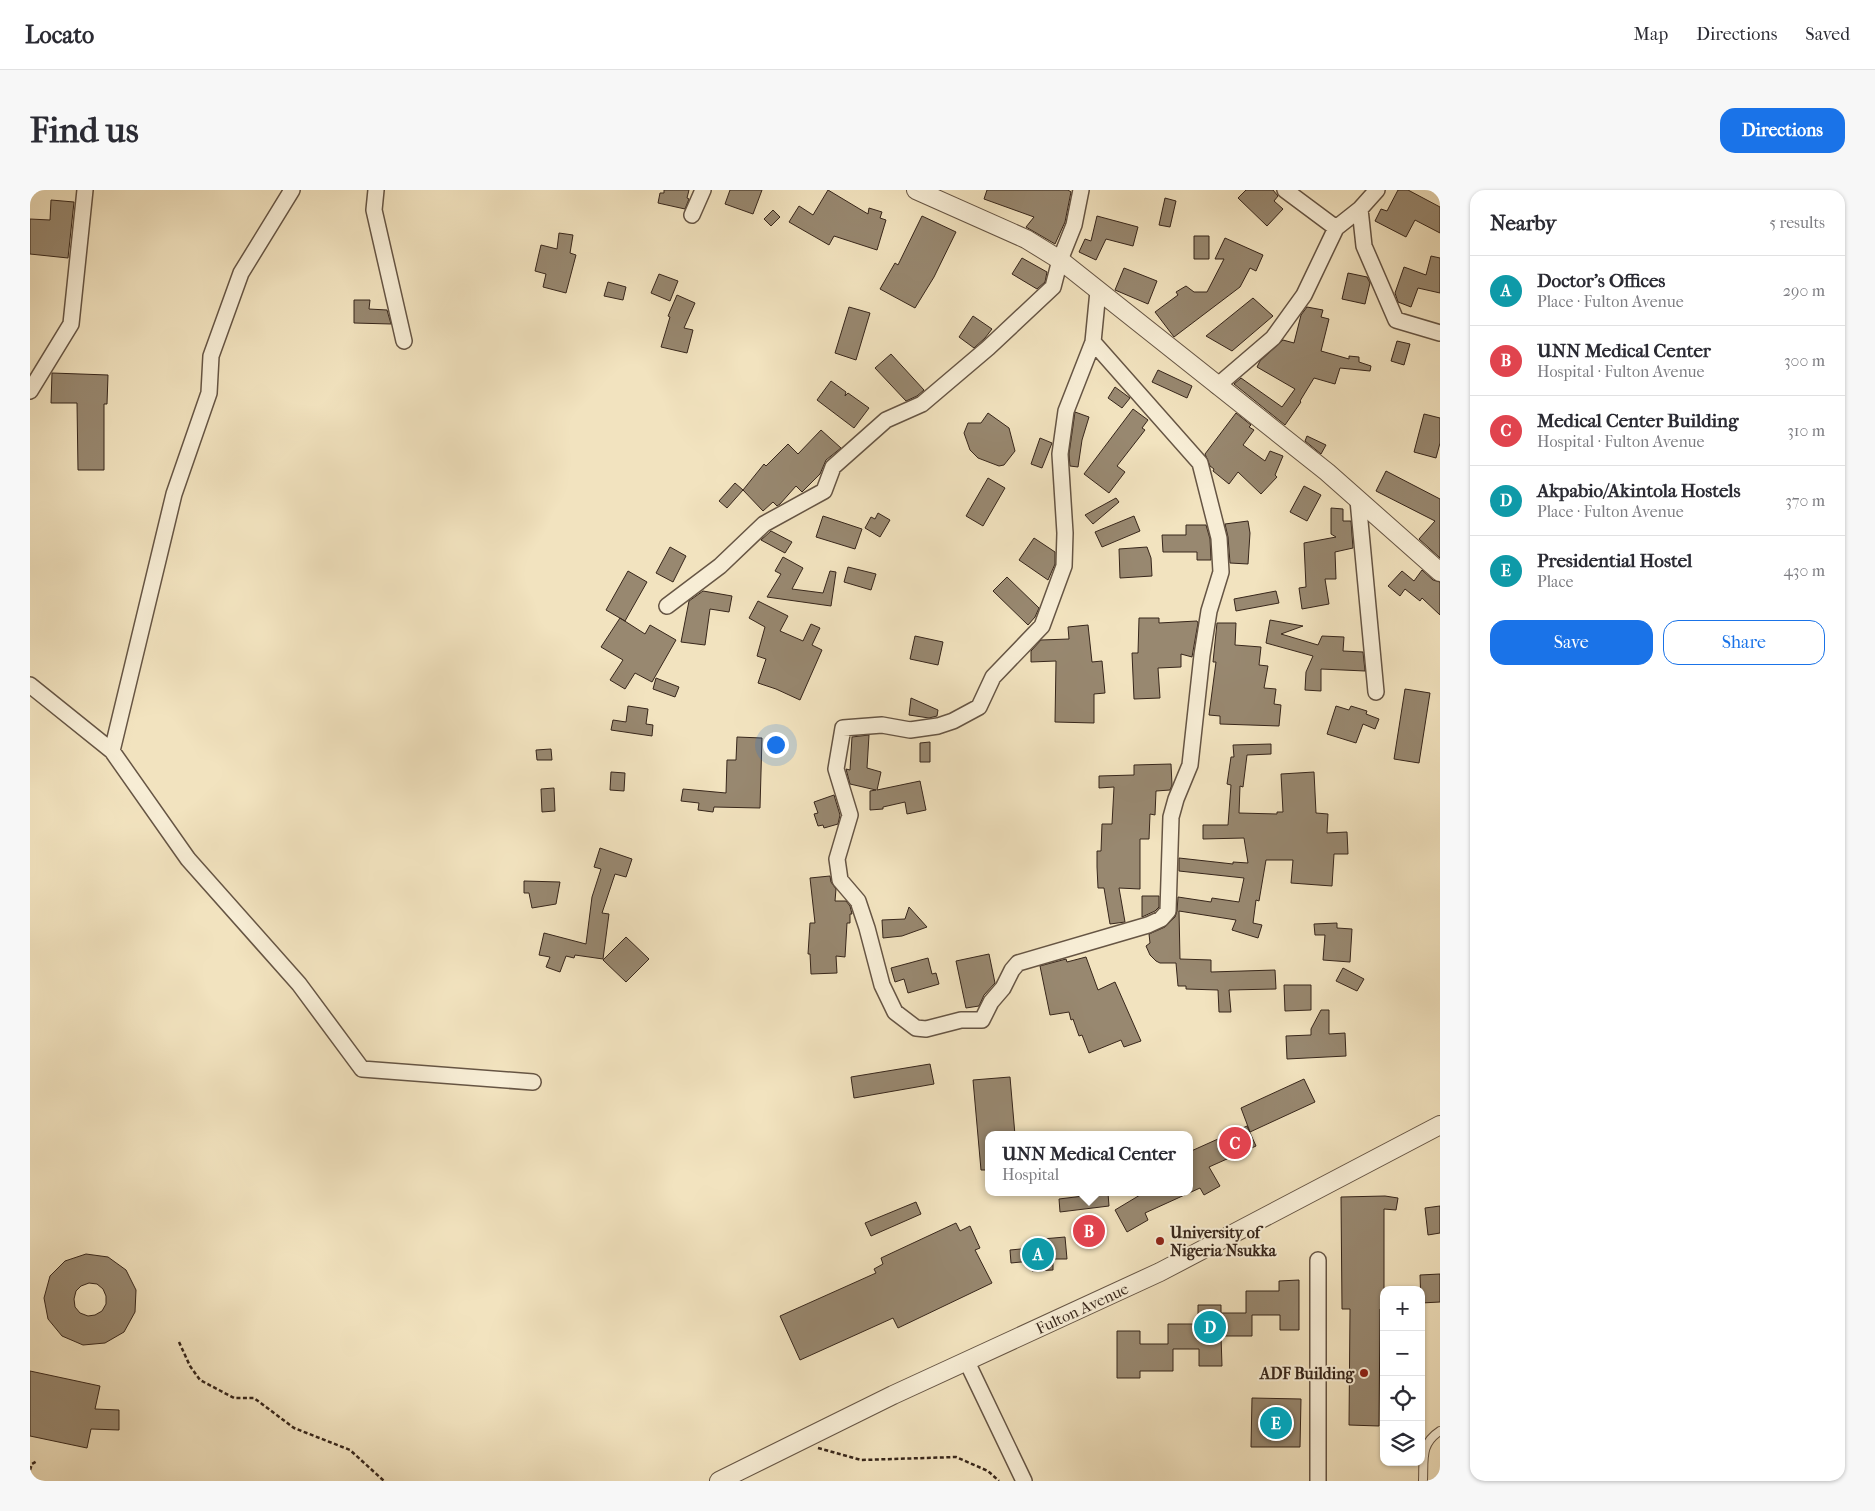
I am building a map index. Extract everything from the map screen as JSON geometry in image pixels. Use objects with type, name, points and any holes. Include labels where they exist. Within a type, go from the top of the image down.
[{"type":"street","points":[[30,392],[71,324],[85,190]]},
{"type":"street","points":[[112,751],[174,494],[209,393],[211,356],[241,273],[292,190]]},
{"type":"street","points":[[376,190],[374,210],[404,341]]},
{"type":"street","points":[[692,215],[703,190]]},
{"type":"street","points":[[916,190],[1026,240],[1060,260],[1327,472],[1440,572]]},
{"type":"street","points":[[667,606],[720,566],[764,524],[824,491],[833,467],[886,420],[922,404],[988,348],[1053,287],[1060,260],[1074,225],[1081,190]]},
{"type":"street","points":[[1285,190],[1336,228]]},
{"type":"street","points":[[1218,386],[1273,338],[1304,295],[1336,228],[1360,209],[1377,190]]},
{"type":"street","points":[[1360,209],[1364,246],[1396,320],[1440,333]]},
{"type":"street","points":[[1093,342],[1200,463],[1219,538],[1221,572],[1209,611],[1202,655],[1190,765],[1171,817],[1168,911],[1161,919],[1148,925],[1018,963],[1012,970],[1003,988],[991,1002],[982,1020],[961,1020],[926,1030],[916,1028],[895,1012],[882,985],[858,901],[840,880],[837,860],[850,816],[836,769],[843,728],[882,725],[910,730],[938,726],[953,721],[979,706],[993,677],[1042,626],[1064,566],[1066,533],[1060,454],[1066,411],[1093,342],[1098,291]]},
{"type":"street","points":[[1358,500],[1376,692]]},
{"type":"street","points":[[30,685],[112,751],[188,860],[299,984],[362,1068],[533,1082]]},
{"type":"street","name":"Fulton Avenue","points":[[719,1481],[893,1395],[1160,1272],[1440,1125]]},
{"type":"street","points":[[1318,1260],[1318,1481]]},
{"type":"street","points":[[967,1362],[1024,1481]]},
{"type":"lane","points":[[1423,1481],[1424,1448],[1429,1439],[1440,1431]]},
{"type":"path","points":[[179,1342],[190,1366],[200,1380],[234,1398],[254,1398],[294,1428],[350,1450],[384,1481]]},
{"type":"path","points":[[798,1442],[861,1460],[956,1457],[988,1471],[999,1481]]},
{"type":"path","points":[[30,1470],[32,1464],[37,1460]]},
{"type":"building","points":[[664,190],[689,190],[687,198],[689,199],[685,209],[658,203],[660,193],[664,193]]},
{"type":"building","points":[[730,190],[762,190],[753,214],[725,204]]},
{"type":"building","points":[[828,190],[868,214],[869,208],[882,212],[880,218],[886,220],[877,250],[834,236],[829,245],[789,222],[799,206],[813,215]]},
{"type":"building","points":[[987,190],[1068,190],[1071,192],[1065,222],[1055,244],[1026,227],[1034,217],[984,199]]},
{"type":"building","points":[[1246,190],[1273,190],[1278,196],[1274,201],[1283,209],[1267,226],[1238,198]]},
{"type":"building","points":[[1398,190],[1408,190],[1440,207],[1440,233],[1415,220],[1406,237],[1375,221],[1381,209],[1387,211]]},
{"type":"building","points":[[1165,198],[1176,201],[1170,227],[1159,225]]},
{"type":"building","points":[[51,200],[74,202],[68,258],[30,254],[30,219],[50,220]]},
{"type":"building","points":[[773,210],[780,217],[771,226],[764,219]]},
{"type":"building","points":[[922,216],[956,232],[934,277],[915,308],[880,289],[895,263],[898,265]]},
{"type":"building","points":[[1097,216],[1138,227],[1133,246],[1106,239],[1096,260],[1079,252],[1085,239],[1091,241]]},
{"type":"building","points":[[559,233],[573,235],[570,253],[576,255],[566,293],[543,287],[546,274],[535,271],[541,245],[557,249]]},
{"type":"building","points":[[1194,236],[1209,236],[1209,259],[1194,259]]},
{"type":"building","points":[[1225,238],[1263,255],[1256,271],[1250,268],[1240,287],[1174,337],[1155,312],[1178,295],[1176,292],[1186,286],[1194,292],[1207,292],[1224,259],[1215,259]]},
{"type":"building","points":[[1431,256],[1440,258],[1440,293],[1418,288],[1411,307],[1398,302],[1395,293],[1404,267],[1426,275]]},
{"type":"building","points":[[1022,258],[1047,272],[1045,282],[1037,289],[1012,274]]},
{"type":"building","points":[[1124,268],[1157,281],[1148,304],[1115,290]]},
{"type":"building","points":[[1348,273],[1367,277],[1370,283],[1365,304],[1342,299]]},
{"type":"building","points":[[659,274],[678,281],[670,301],[651,293]]},
{"type":"building","points":[[608,282],[626,287],[623,300],[604,296]]},
{"type":"building","points":[[677,295],[695,303],[684,328],[693,330],[687,353],[661,347],[670,317],[668,316]]},
{"type":"building","points":[[1253,298],[1273,316],[1232,351],[1206,336]]},
{"type":"building","points":[[354,300],[370,300],[369,309],[387,310],[391,324],[354,323]]},
{"type":"building","points":[[849,307],[870,313],[856,360],[835,353]]},
{"type":"building","points":[[1307,307],[1323,310],[1321,317],[1329,319],[1321,351],[1349,359],[1349,356],[1359,357],[1359,362],[1371,366],[1370,371],[1340,368],[1335,384],[1314,378],[1301,402],[1285,425],[1234,384],[1241,378],[1282,407],[1295,389],[1257,367],[1260,361],[1283,340],[1294,343],[1301,315]]},
{"type":"building","points":[[973,316],[992,329],[974,348],[959,337]]},
{"type":"building","points":[[1397,341],[1410,344],[1404,365],[1391,361]]},
{"type":"building","points":[[891,354],[924,390],[917,396],[906,401],[875,368]]},
{"type":"building","points":[[1158,370],[1192,386],[1187,398],[1152,382]]},
{"type":"building","points":[[52,373],[108,375],[107,404],[104,404],[104,470],[78,470],[77,403],[51,403]]},
{"type":"building","points":[[831,381],[846,392],[845,396],[848,393],[869,408],[854,428],[817,400]]},
{"type":"building","points":[[1115,387],[1130,398],[1122,408],[1108,398]]},
{"type":"building","points":[[1133,409],[1148,420],[1142,428],[1145,430],[1117,466],[1125,472],[1109,493],[1084,474]]},
{"type":"building","points":[[1075,412],[1089,417],[1082,440],[1078,467],[1070,466],[1069,454]]},
{"type":"building","points":[[988,413],[1009,428],[1015,451],[1004,465],[999,466],[978,458],[970,450],[964,433],[968,423],[981,423]]},
{"type":"building","points":[[1236,413],[1251,425],[1249,427],[1254,430],[1243,445],[1265,461],[1270,451],[1283,456],[1275,475],[1277,477],[1261,494],[1238,472],[1229,484],[1213,471],[1214,469],[1210,466],[1205,454]]},
{"type":"building","points":[[1424,414],[1440,418],[1440,443],[1436,458],[1414,452]]},
{"type":"building","points":[[821,430],[841,448],[826,460],[820,474],[802,492],[796,486],[777,506],[773,502],[763,511],[743,490],[764,464],[766,466],[788,444],[798,454]]},
{"type":"building","points":[[1307,436],[1326,445],[1321,454],[1305,441]]},
{"type":"building","points":[[1040,438],[1052,443],[1042,468],[1031,464]]},
{"type":"building","points":[[1386,471],[1440,499],[1440,558],[1419,539],[1435,521],[1376,491]]},
{"type":"building","points":[[988,478],[1005,488],[983,526],[966,516]]},
{"type":"building","points":[[735,483],[743,490],[727,508],[719,501]]},
{"type":"building","points":[[1304,486],[1321,495],[1307,521],[1290,512]]},
{"type":"building","points":[[1116,498],[1119,502],[1093,524],[1085,515]]},
{"type":"building","points":[[1331,508],[1343,509],[1343,521],[1351,521],[1353,548],[1335,552],[1336,579],[1325,579],[1329,604],[1302,609],[1299,588],[1306,587],[1304,543],[1336,537],[1331,534]]},
{"type":"building","points":[[878,513],[890,520],[880,537],[865,528],[871,517],[875,519]]},
{"type":"building","points":[[823,516],[862,529],[855,549],[816,537]]},
{"type":"building","points":[[1134,516],[1140,531],[1102,547],[1095,532]]},
{"type":"building","points":[[1248,521],[1250,533],[1248,564],[1230,563],[1225,524]]},
{"type":"building","points":[[1186,525],[1206,525],[1210,539],[1211,560],[1197,560],[1197,552],[1163,552],[1162,535],[1186,535]]},
{"type":"building","points":[[771,531],[792,542],[785,553],[761,540]]},
{"type":"building","points":[[1034,538],[1055,552],[1055,564],[1048,580],[1019,560]]},
{"type":"building","points":[[670,547],[686,556],[673,582],[656,573]]},
{"type":"building","points":[[1147,547],[1151,558],[1152,576],[1120,578],[1119,549]]},
{"type":"building","points":[[783,557],[803,568],[792,589],[823,593],[830,571],[836,572],[831,606],[767,597],[781,574],[775,571]]},
{"type":"building","points":[[848,567],[876,574],[871,590],[844,582]]},
{"type":"building","points":[[1422,570],[1433,580],[1440,582],[1440,615],[1422,598],[1420,601],[1405,589],[1400,596],[1388,586],[1402,571],[1414,581]]},
{"type":"building","points":[[628,571],[647,582],[625,621],[606,610]]},
{"type":"building","points":[[1007,577],[1039,608],[1035,617],[1028,625],[993,591]]},
{"type":"building","points":[[703,591],[732,596],[729,612],[710,609],[705,645],[681,642],[689,601]]},
{"type":"building","points":[[1276,591],[1279,603],[1236,611],[1234,599]]},
{"type":"building","points":[[758,601],[788,616],[780,631],[803,641],[811,624],[820,628],[812,645],[822,650],[800,700],[758,683],[766,659],[757,656],[765,627],[749,618]]},
{"type":"building","points":[[620,618],[645,634],[650,625],[676,640],[652,682],[635,673],[625,689],[610,680],[623,660],[601,647]]},
{"type":"building","points":[[1139,618],[1159,618],[1159,623],[1197,621],[1198,623],[1192,657],[1181,654],[1181,667],[1158,668],[1160,698],[1134,699],[1132,653],[1138,653]]},
{"type":"building","points":[[1270,620],[1303,626],[1281,634],[1318,645],[1322,636],[1344,637],[1343,651],[1363,652],[1365,671],[1321,669],[1321,691],[1305,690],[1306,672],[1313,656],[1266,643]]},
{"type":"building","points":[[1217,623],[1236,623],[1235,645],[1261,647],[1259,665],[1268,666],[1264,688],[1276,689],[1274,704],[1281,705],[1279,726],[1220,724],[1220,716],[1209,715],[1216,662],[1213,662]]},
{"type":"building","points":[[1088,625],[1092,662],[1102,661],[1105,693],[1094,694],[1094,723],[1055,722],[1056,661],[1031,662],[1031,651],[1041,640],[1069,639],[1068,627]]},
{"type":"building","points":[[915,636],[943,642],[938,665],[910,659]]},
{"type":"building","points":[[656,678],[679,687],[675,697],[653,689]]},
{"type":"building","points":[[1405,689],[1430,693],[1419,763],[1394,759]]},
{"type":"building","points":[[911,698],[938,710],[937,716],[929,718],[909,715]]},
{"type":"building","points":[[628,706],[648,709],[646,724],[653,725],[652,736],[611,730],[613,720],[626,722]]},
{"type":"building","points":[[1336,706],[1349,710],[1351,706],[1367,711],[1366,714],[1379,719],[1375,729],[1363,724],[1356,743],[1327,734]]},
{"type":"building","points":[[869,735],[867,768],[881,772],[877,790],[920,781],[926,810],[907,814],[905,802],[883,807],[883,809],[870,810],[870,791],[876,790],[850,784],[846,769],[850,770],[852,737]]},
{"type":"building","points":[[737,737],[762,738],[760,808],[714,807],[713,812],[698,810],[699,803],[681,801],[683,789],[726,793],[727,760],[736,760]]},
{"type":"building","points":[[930,742],[930,762],[920,762],[920,743]]},
{"type":"building","points":[[1271,744],[1271,754],[1247,755],[1243,787],[1240,786],[1239,813],[1277,814],[1277,812],[1283,812],[1281,774],[1314,772],[1316,813],[1328,814],[1327,833],[1347,832],[1348,854],[1334,854],[1332,886],[1291,883],[1293,860],[1266,860],[1259,901],[1256,900],[1253,923],[1262,925],[1258,938],[1232,930],[1236,920],[1179,911],[1180,959],[1211,960],[1211,972],[1275,970],[1276,989],[1229,990],[1231,1012],[1219,1012],[1218,990],[1186,989],[1186,986],[1178,986],[1176,963],[1160,963],[1156,961],[1150,955],[1146,946],[1150,943],[1149,934],[1165,927],[1175,917],[1178,897],[1211,902],[1212,898],[1239,902],[1244,878],[1179,871],[1179,858],[1233,864],[1233,862],[1248,863],[1244,838],[1203,839],[1203,825],[1228,825],[1231,785],[1227,784],[1231,757],[1234,757],[1233,745]]},
{"type":"building","points":[[551,749],[552,760],[537,760],[536,750]]},
{"type":"building","points":[[1171,764],[1172,785],[1170,790],[1156,791],[1155,815],[1150,814],[1149,839],[1140,839],[1140,889],[1119,888],[1125,922],[1110,924],[1104,888],[1098,888],[1097,851],[1101,851],[1102,824],[1112,824],[1114,787],[1099,788],[1099,776],[1134,775],[1134,765]]},
{"type":"building","points":[[611,772],[625,773],[624,791],[610,790]]},
{"type":"building","points":[[554,788],[555,811],[542,812],[541,789]]},
{"type":"building","points":[[834,795],[840,815],[838,824],[824,828],[823,825],[818,826],[814,814],[818,813],[814,802]]},
{"type":"building","points":[[600,848],[632,859],[626,877],[615,874],[602,913],[609,914],[603,959],[575,955],[574,958],[566,956],[560,972],[546,967],[550,957],[539,955],[544,933],[586,944],[592,897],[601,869],[594,867]]},
{"type":"building","points":[[830,876],[831,882],[836,889],[835,901],[846,901],[850,906],[852,914],[850,914],[850,923],[847,923],[845,957],[836,956],[837,973],[811,974],[810,954],[808,954],[810,923],[815,923],[810,878]]},
{"type":"building","points":[[524,881],[560,882],[556,904],[532,908],[529,893],[524,893]]},
{"type":"building","points":[[1142,896],[1159,896],[1159,907],[1142,917]]},
{"type":"building","points":[[909,907],[927,927],[902,936],[883,938],[882,920],[905,919]]},
{"type":"building","points":[[1337,923],[1337,928],[1352,929],[1350,962],[1323,960],[1325,935],[1315,935],[1314,924]]},
{"type":"building","points":[[626,937],[649,959],[626,982],[603,960]]},
{"type":"building","points":[[989,954],[995,983],[984,995],[979,1006],[966,1008],[956,961]]},
{"type":"building","points":[[1086,957],[1098,990],[1115,982],[1141,1041],[1124,1047],[1121,1040],[1089,1053],[1082,1035],[1079,1036],[1073,1019],[1071,1020],[1069,1012],[1050,1015],[1040,966],[1066,959],[1067,962]]},
{"type":"building","points":[[928,958],[932,974],[936,973],[939,984],[908,993],[904,979],[895,982],[891,968]]},
{"type":"building","points":[[1343,968],[1364,979],[1357,991],[1336,981]]},
{"type":"building","points":[[1284,985],[1311,985],[1311,1010],[1285,1011]]},
{"type":"building","points":[[1321,1010],[1329,1010],[1329,1034],[1345,1033],[1346,1056],[1287,1059],[1286,1036],[1311,1035],[1311,1029]]},
{"type":"building","points":[[930,1064],[934,1084],[854,1098],[851,1077]]},
{"type":"building","points":[[1010,1077],[1015,1131],[985,1131],[985,1170],[981,1170],[973,1080]]},
{"type":"building","points":[[1304,1079],[1315,1102],[1250,1132],[1241,1108]]},
{"type":"building","points":[[1247,1126],[1256,1146],[1209,1167],[1220,1186],[1204,1195],[1200,1188],[1193,1191],[1193,1150]]},
{"type":"building","points":[[1084,1196],[1108,1196],[1109,1206],[1060,1212],[1059,1199]]},
{"type":"building","points":[[1138,1196],[1182,1196],[1145,1213],[1148,1220],[1127,1232],[1115,1210]]},
{"type":"building","points":[[1385,1196],[1398,1198],[1396,1210],[1384,1209],[1384,1286],[1380,1286],[1379,1426],[1349,1425],[1350,1309],[1342,1309],[1341,1197]]},
{"type":"building","points":[[916,1202],[921,1214],[871,1236],[865,1223]]},
{"type":"building","points":[[1440,1206],[1440,1233],[1428,1235],[1425,1208]]},
{"type":"building","points":[[956,1223],[960,1231],[970,1226],[980,1248],[975,1250],[992,1283],[898,1328],[893,1318],[800,1360],[780,1316],[876,1273],[874,1269],[883,1264],[881,1258]]},
{"type":"building","points":[[1065,1237],[1067,1259],[1053,1259],[1053,1270],[1032,1271],[1031,1261],[1011,1263],[1010,1250],[1032,1248],[1031,1240]]},
{"type":"building","points":[[86,1254],[108,1257],[126,1270],[136,1290],[135,1312],[124,1332],[105,1343],[83,1345],[62,1336],[48,1319],[44,1298],[50,1276],[65,1261]],"holes":[[[89,1283],[97,1284],[103,1289],[106,1296],[106,1304],[102,1311],[88,1316],[80,1313],[75,1307],[76,1291],[81,1286]]]},
{"type":"building","points":[[1440,1274],[1440,1302],[1425,1303],[1425,1286],[1420,1286],[1420,1275]]},
{"type":"building","points":[[1299,1280],[1299,1330],[1280,1330],[1280,1315],[1252,1315],[1252,1336],[1221,1336],[1222,1366],[1199,1366],[1199,1349],[1173,1349],[1173,1371],[1140,1371],[1140,1378],[1117,1378],[1117,1331],[1140,1331],[1140,1344],[1168,1344],[1168,1324],[1198,1324],[1198,1305],[1221,1305],[1221,1313],[1246,1313],[1246,1291],[1279,1291],[1279,1281]]},
{"type":"building","points":[[30,1371],[100,1386],[95,1409],[119,1410],[119,1430],[91,1429],[87,1448],[30,1436]]},
{"type":"building","points":[[1252,1398],[1301,1399],[1300,1447],[1251,1447]]},
{"type":"place","name":"Medical Center Building","points":[[1235,1143]]},
{"type":"place","name":"UNN Medical Center","points":[[1089,1231]]},
{"type":"place","name":"University of Nigeria Nsukka","points":[[1160,1241]]},
{"type":"place","name":"Doctor's Offices","points":[[1038,1254]]},
{"type":"place","name":"Akpabio/Akintola Hostels","points":[[1210,1327]]},
{"type":"place","name":"ADF Building","points":[[1364,1373]]},
{"type":"place","name":"Presidential Hostel","points":[[1276,1423]]}]
